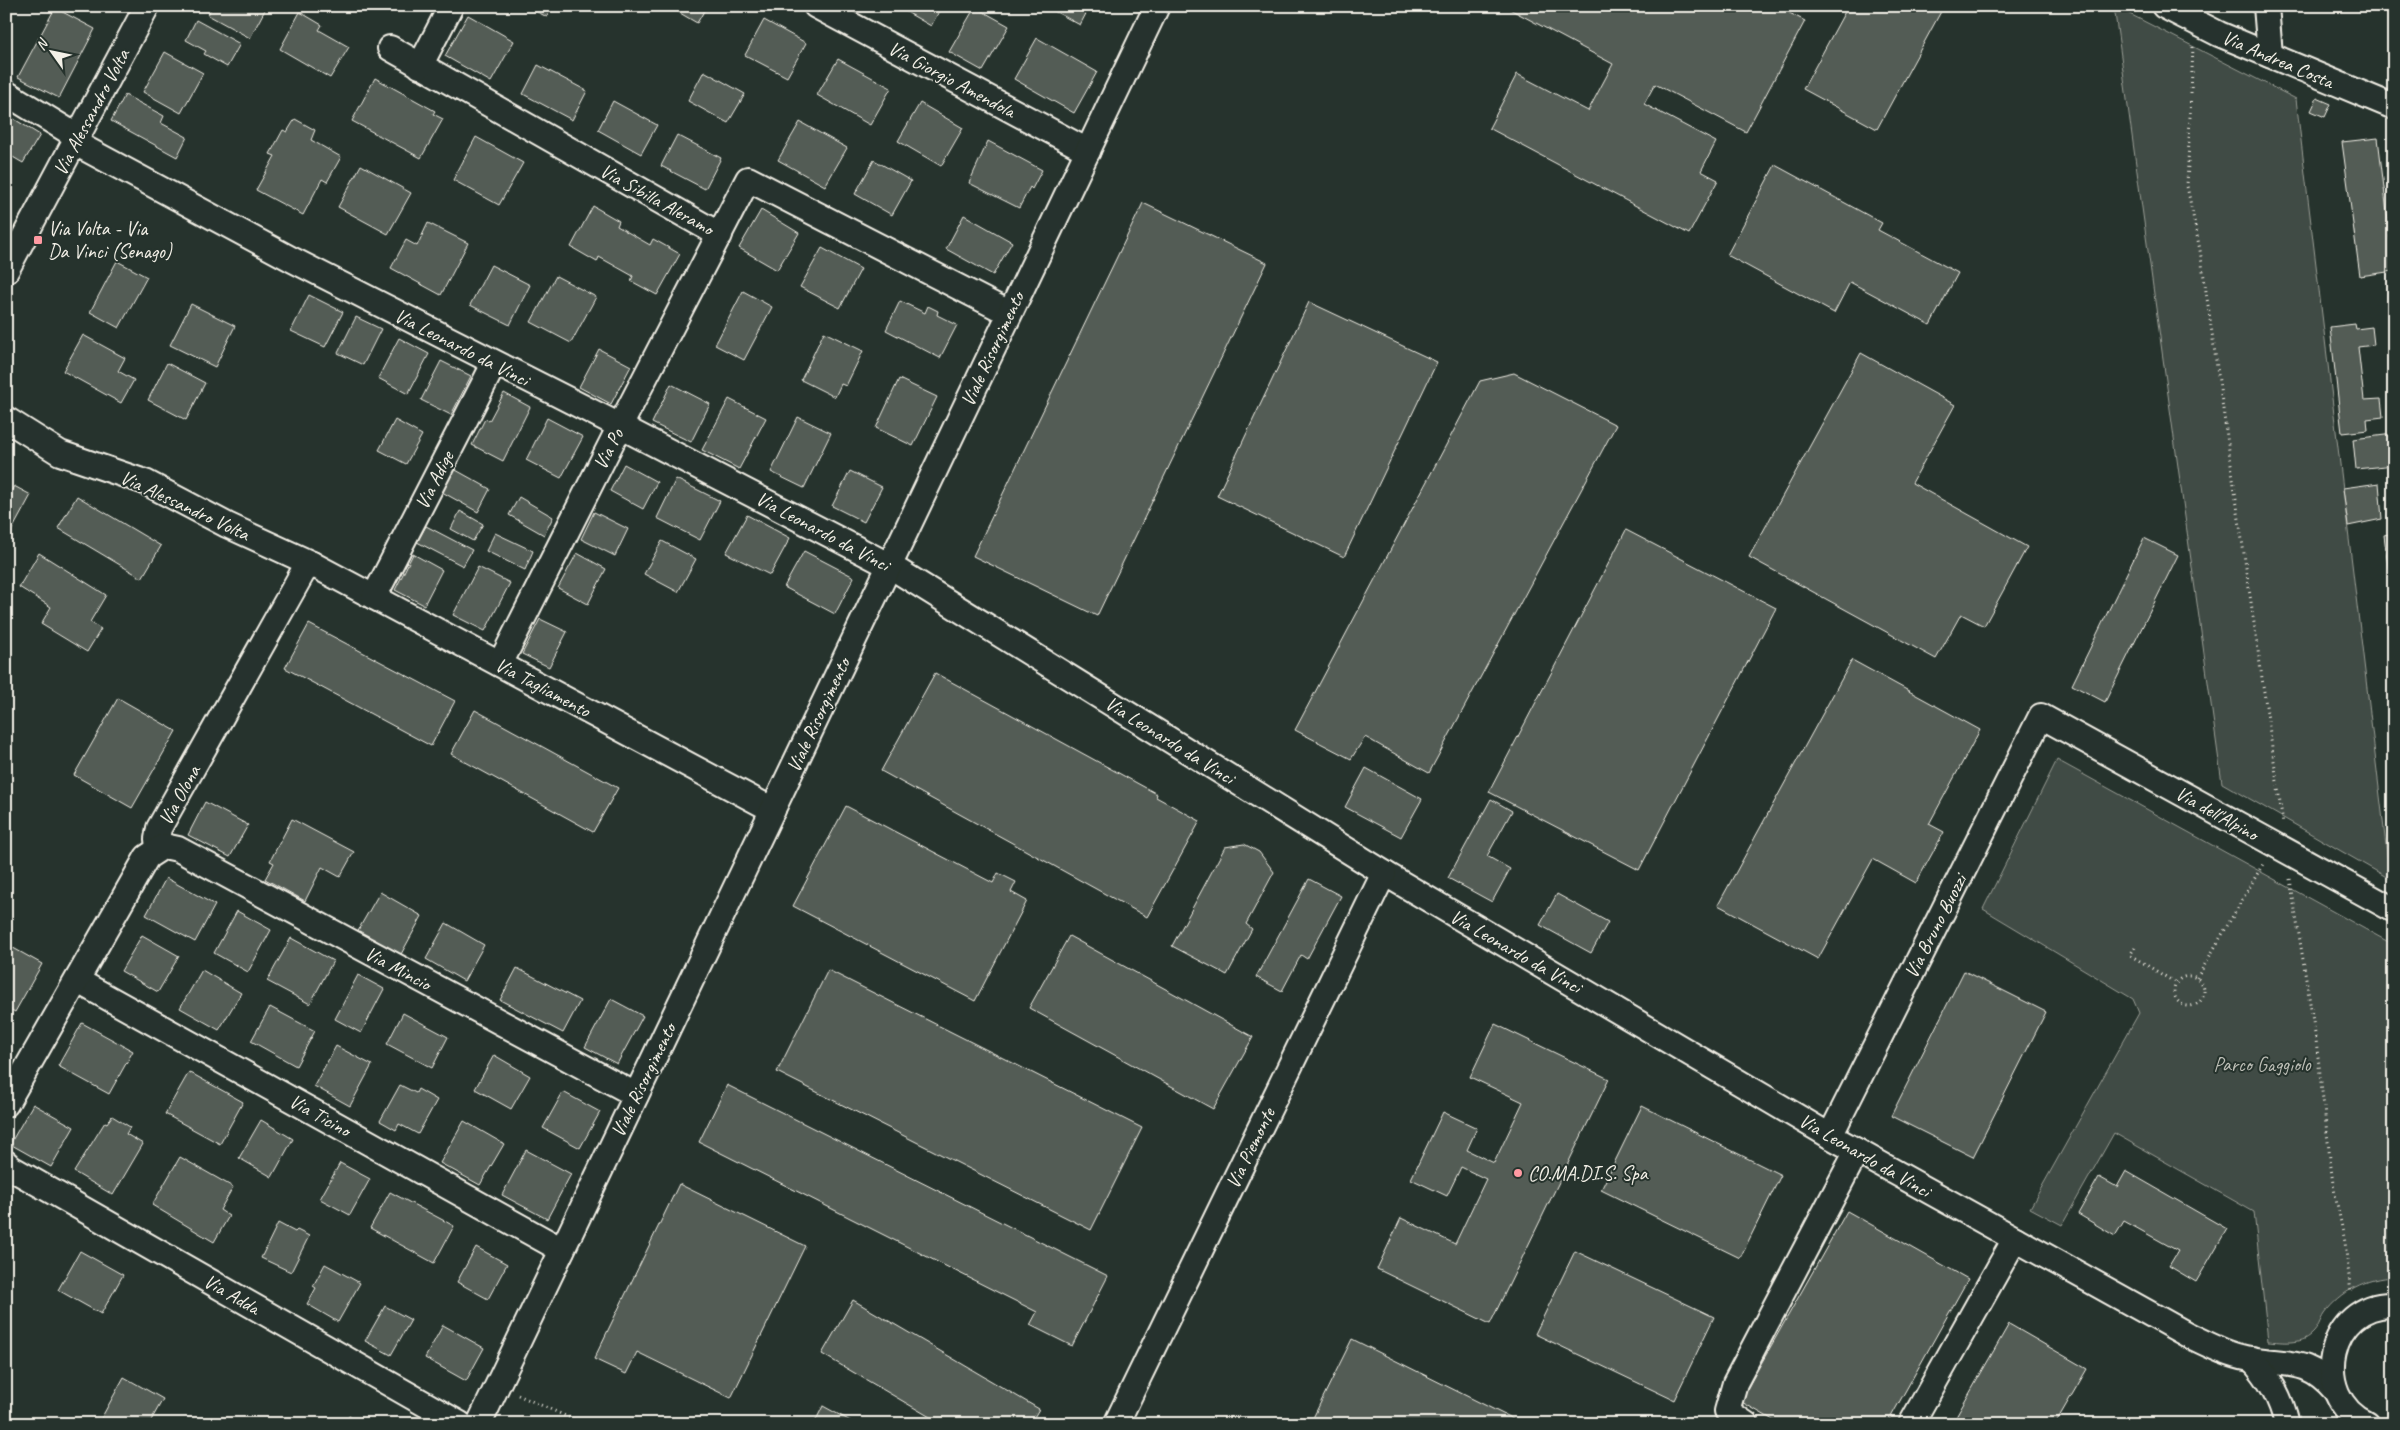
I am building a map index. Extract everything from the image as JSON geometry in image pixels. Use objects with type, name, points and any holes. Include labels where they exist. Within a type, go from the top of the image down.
[{"type":"street","name":"Via Alessandro Volta","points":[[6,271],[147,6]]},
{"type":"street","points":[[420,66],[451,6]]},
{"type":"street","name":"Via Giorgio Amendola","points":[[816,6],[1088,151]]},
{"type":"street","name":"Viale Risorgimento","points":[[479,1424],[1157,6]]},
{"type":"street","name":"Via Andrea Costa","points":[[2164,6],[2219,34],[2394,107]]},
{"type":"street","points":[[2266,6],[2270,56]]},
{"type":"street","name":"Via Sibilla Aleramo","points":[[390,48],[720,235],[748,179],[1009,313]]},
{"type":"street","name":"Via Leonardo da Vinci","points":[[6,93],[76,140],[290,259],[494,364],[620,426],[890,566],[1384,873],[1830,1136],[2188,1336],[2224,1352],[2252,1359],[2284,1361],[2322,1375],[2342,1407],[2367,1424]]},
{"type":"street","name":"Via Po","points":[[500,664],[620,426],[720,235]]},
{"type":"street","name":"Via Adige","points":[[374,597],[494,364]]},
{"type":"street","name":"Via Alessandro Volta","points":[[6,419],[60,454],[145,482],[227,525],[312,564]]},
{"type":"street","name":"Via Tagliamento","points":[[312,564],[773,810]]},
{"type":"street","name":"Via Olona","points":[[6,1104],[148,857],[158,848],[159,828],[303,572],[312,564]]},
{"type":"street","name":"Via dell'Alpino","points":[[2041,716],[2394,910]]},
{"type":"street","name":"Via Bruno Buozzi","points":[[1830,1136],[2041,716]]},
{"type":"street","name":"Via Mincio","points":[[158,848],[169,846],[178,849],[636,1095]]},
{"type":"street","name":"Via Piemonte","points":[[1116,1424],[1384,873]]},
{"type":"street","name":"Via Ticino","points":[[78,981],[562,1250]]},
{"type":"street","points":[[1746,1424],[1726,1411],[1735,1384],[1857,1151]]},
{"type":"street","name":"Via Adda","points":[[6,1163],[11,1168],[460,1424]]},
{"type":"street","points":[[1911,1424],[2015,1239]]},
{"type":"street","points":[[2342,1407],[2332,1380],[2332,1355],[2338,1336],[2354,1318],[2374,1308],[2394,1305]]},
{"type":"street","name":"Via Leonardo da Vinci","points":[[2284,1361],[2313,1351],[2338,1336]]},
{"type":"street","points":[[2252,1359],[2267,1376],[2278,1396],[2287,1424]]},
{"type":"path","points":[[2195,22],[2190,86],[2187,186],[2206,293],[2276,766],[2280,847],[2316,1040],[2334,1184],[2345,1242],[2354,1318]]},
{"type":"path","points":[[2197,978],[2280,847]]},
{"type":"path","points":[[2135,947],[2130,955],[2176,983]]},
{"type":"path","points":[[2184,977],[2197,978],[2202,983],[2205,993],[2200,1002],[2192,1007],[2182,1005],[2175,998],[2176,983],[2184,977]]},
{"type":"path","points":[[497,1386],[584,1424]]},
{"type":"green space","points":[[2114,6],[2296,99],[2390,879],[2222,783]]},
{"type":"green space","name":"Parco Gaggiolo","points":[[2057,760],[2394,945],[2394,1277],[2364,1283],[2346,1292],[2324,1314],[2314,1332],[2308,1338],[2291,1342],[2268,1341],[2254,1212],[2114,1133],[2062,1225],[2030,1208],[2139,1013],[2133,999],[1983,909]]},
{"type":"building","points":[[212,6],[267,6],[250,38],[208,15]]},
{"type":"building","points":[[526,6],[552,6],[547,17]]},
{"type":"building","points":[[668,6],[707,6],[697,23]]},
{"type":"building","points":[[896,6],[942,6],[931,26]]},
{"type":"building","points":[[1045,6],[1090,6],[1080,25]]},
{"type":"building","points":[[1504,6],[1776,6],[1805,21],[1746,132],[1655,84],[1644,104],[1716,142],[1701,171],[1718,180],[1689,234],[1489,128],[1517,74],[1588,111],[1613,64]]},
{"type":"building","points":[[1848,6],[1944,6],[1877,129],[1803,89]]},
{"type":"building","points":[[975,7],[1009,26],[983,71],[949,52]]},
{"type":"building","points":[[55,8],[95,29],[59,98],[18,77]]},
{"type":"building","points":[[300,12],[322,25],[319,30],[349,47],[330,78],[280,49]]},
{"type":"building","points":[[468,15],[514,41],[491,82],[445,56]]},
{"type":"building","points":[[196,20],[240,44],[227,67],[204,54],[206,51],[186,40]]},
{"type":"building","points":[[764,20],[806,43],[787,77],[745,55]]},
{"type":"building","points":[[1037,38],[1097,72],[1074,113],[1014,79]]},
{"type":"building","points":[[165,52],[203,73],[181,113],[143,92]]},
{"type":"building","points":[[838,59],[891,88],[870,125],[817,95]]},
{"type":"building","points":[[538,65],[587,91],[572,120],[523,94]]},
{"type":"building","points":[[704,71],[745,94],[728,123],[688,101]]},
{"type":"building","points":[[375,78],[435,111],[433,114],[443,119],[421,158],[352,121]]},
{"type":"building","points":[[125,95],[164,116],[161,123],[187,137],[177,157],[111,121]]},
{"type":"building","points":[[2317,98],[2331,104],[2325,117],[2311,111]]},
{"type":"building","points":[[613,101],[657,125],[641,154],[598,130]]},
{"type":"building","points":[[920,103],[963,128],[941,166],[898,141]]},
{"type":"building","points":[[6,114],[40,135],[23,163],[6,153]]},
{"type":"building","points":[[295,119],[315,130],[311,140],[341,157],[327,182],[322,179],[303,215],[256,190],[275,156],[270,154],[283,130],[287,132]]},
{"type":"building","points":[[800,122],[847,148],[825,186],[778,160]]},
{"type":"building","points":[[677,135],[721,158],[705,189],[661,166]]},
{"type":"building","points":[[476,137],[523,163],[499,205],[453,180]]},
{"type":"building","points":[[2378,138],[2394,271],[2360,276],[2342,142]]},
{"type":"building","points":[[988,141],[1042,170],[1019,208],[969,183]]},
{"type":"building","points":[[874,160],[911,181],[892,215],[855,194]]},
{"type":"building","points":[[361,165],[411,193],[388,234],[338,207]]},
{"type":"building","points":[[1775,165],[1882,223],[1878,230],[1958,273],[1930,325],[1850,282],[1834,313],[1727,255]]},
{"type":"building","points":[[1143,203],[1267,263],[1097,616],[973,556]]},
{"type":"building","points":[[593,206],[619,221],[617,226],[650,245],[653,239],[680,254],[657,295],[631,281],[633,276],[599,257],[597,262],[571,247]]},
{"type":"building","points":[[761,210],[799,233],[777,270],[739,248]]},
{"type":"building","points":[[964,215],[1012,242],[993,275],[946,249]]},
{"type":"building","points":[[428,223],[468,243],[441,295],[391,268],[406,240],[417,246]]},
{"type":"building","points":[[822,248],[861,269],[840,308],[800,287]]},
{"type":"building","points":[[117,261],[147,277],[119,328],[90,312]]},
{"type":"building","points":[[491,265],[530,285],[510,325],[470,305]]},
{"type":"building","points":[[556,276],[596,297],[571,343],[531,322]]},
{"type":"building","points":[[743,291],[772,307],[744,360],[715,345]]},
{"type":"building","points":[[309,295],[343,312],[325,347],[291,331]]},
{"type":"building","points":[[900,301],[925,313],[928,306],[938,311],[937,315],[957,325],[940,358],[886,330]]},
{"type":"building","points":[[1309,302],[1437,362],[1344,557],[1217,496]]},
{"type":"building","points":[[191,304],[235,326],[215,367],[170,345]]},
{"type":"building","points":[[356,317],[381,329],[363,365],[338,353]]},
{"type":"building","points":[[2355,324],[2356,329],[2372,327],[2374,345],[2358,347],[2364,400],[2381,399],[2383,417],[2367,419],[2368,430],[2342,433],[2330,327]]},
{"type":"building","points":[[824,332],[863,351],[846,386],[841,384],[835,397],[801,380]]},
{"type":"building","points":[[83,335],[125,358],[118,371],[134,380],[121,403],[63,371]]},
{"type":"building","points":[[399,338],[429,354],[408,394],[378,378]]},
{"type":"building","points":[[599,349],[631,366],[611,404],[579,387]]},
{"type":"building","points":[[1861,353],[1955,405],[1912,483],[2027,547],[1984,626],[1961,614],[1936,659],[1749,557]]},
{"type":"building","points":[[441,361],[471,376],[451,415],[421,400]]},
{"type":"building","points":[[167,363],[205,383],[186,420],[148,400]]},
{"type":"building","points":[[1514,373],[1616,425],[1429,773],[1365,737],[1351,759],[1295,730],[1480,381]]},
{"type":"building","points":[[899,379],[937,397],[913,446],[876,428]]},
{"type":"building","points":[[671,384],[710,404],[691,442],[652,423]]},
{"type":"building","points":[[504,393],[530,407],[503,461],[472,445],[485,419],[489,421]]},
{"type":"building","points":[[729,399],[766,418],[739,469],[702,450]]},
{"type":"building","points":[[798,417],[831,433],[804,488],[771,472]]},
{"type":"building","points":[[547,418],[583,437],[561,478],[526,460]]},
{"type":"building","points":[[395,420],[422,435],[406,464],[379,450]]},
{"type":"building","points":[[2393,434],[2394,465],[2356,469],[2353,439]]},
{"type":"building","points":[[624,464],[657,482],[643,509],[610,491]]},
{"type":"building","points":[[454,469],[490,489],[478,512],[442,492]]},
{"type":"building","points":[[850,471],[882,487],[864,522],[832,506]]},
{"type":"building","points":[[676,479],[720,501],[700,540],[657,518]]},
{"type":"building","points":[[2379,483],[2382,519],[2348,526],[2343,488]]},
{"type":"building","points":[[14,486],[31,495],[6,541],[6,500]]},
{"type":"building","points":[[77,496],[161,546],[142,578],[58,528]]},
{"type":"building","points":[[519,497],[553,517],[544,535],[509,515]]},
{"type":"building","points":[[460,511],[483,524],[473,541],[451,529]]},
{"type":"building","points":[[594,512],[628,529],[615,556],[581,539]]},
{"type":"building","points":[[747,515],[790,538],[770,575],[726,553]]},
{"type":"building","points":[[426,526],[472,550],[463,566],[417,542]]},
{"type":"building","points":[[1626,530],[1776,608],[1639,870],[1489,792]]},
{"type":"building","points":[[495,533],[533,551],[525,570],[486,551]]},
{"type":"building","points":[[2394,533],[2394,574],[2389,574],[2384,535]]},
{"type":"building","points":[[2144,538],[2178,555],[2105,702],[2072,685]]},
{"type":"building","points":[[662,541],[696,559],[678,592],[644,574]]},
{"type":"building","points":[[804,551],[854,577],[835,614],[784,587]]},
{"type":"building","points":[[39,553],[106,595],[90,622],[101,629],[87,652],[41,624],[51,607],[19,587]]},
{"type":"building","points":[[577,553],[606,569],[588,604],[558,588]]},
{"type":"building","points":[[413,554],[442,570],[424,605],[395,590]]},
{"type":"building","points":[[478,567],[510,583],[485,631],[453,615]]},
{"type":"building","points":[[540,619],[567,632],[549,667],[522,654]]},
{"type":"building","points":[[309,624],[455,701],[431,746],[285,668]]},
{"type":"building","points":[[1852,660],[1980,730],[1929,824],[1944,832],[1916,883],[1873,859],[1818,959],[1718,905]]},
{"type":"building","points":[[935,673],[1157,794],[1156,797],[1200,821],[1147,917],[881,771]]},
{"type":"building","points":[[118,698],[176,731],[132,808],[74,775]]},
{"type":"building","points":[[475,710],[618,788],[593,832],[451,754]]},
{"type":"building","points":[[1366,768],[1422,799],[1401,837],[1345,807]]},
{"type":"building","points":[[1491,799],[1512,811],[1487,856],[1510,869],[1492,902],[1448,878]]},
{"type":"building","points":[[205,802],[248,825],[230,857],[188,835]]},
{"type":"building","points":[[846,806],[993,883],[998,873],[1016,882],[1011,892],[1027,901],[975,1001],[793,906]]},
{"type":"building","points":[[292,819],[354,852],[340,877],[322,867],[305,901],[265,879],[274,863],[270,861]]},
{"type":"building","points":[[1244,844],[1259,852],[1274,872],[1246,924],[1252,929],[1227,975],[1172,946],[1225,847]]},
{"type":"building","points":[[166,878],[215,905],[195,942],[146,915]]},
{"type":"building","points":[[1309,879],[1341,896],[1307,959],[1301,955],[1282,991],[1256,977]]},
{"type":"building","points":[[380,892],[422,916],[400,956],[357,932]]},
{"type":"building","points":[[1557,894],[1608,922],[1591,953],[1540,925]]},
{"type":"building","points":[[237,911],[271,930],[248,972],[214,953]]},
{"type":"building","points":[[446,923],[484,945],[464,981],[426,959]]},
{"type":"building","points":[[142,935],[179,956],[158,992],[121,971]]},
{"type":"building","points":[[1069,936],[1253,1037],[1213,1109],[1029,1008]]},
{"type":"building","points":[[291,938],[333,961],[310,1004],[267,981]]},
{"type":"building","points":[[6,944],[42,964],[15,1012],[6,1007]]},
{"type":"building","points":[[517,968],[580,1001],[563,1033],[500,1000]]},
{"type":"building","points":[[202,970],[241,993],[219,1030],[180,1008]]},
{"type":"building","points":[[828,970],[1142,1128],[1091,1230],[777,1072]]},
{"type":"building","points":[[1964,971],[2046,1012],[1973,1157],[1891,1116]]},
{"type":"building","points":[[358,975],[384,989],[361,1033],[335,1019]]},
{"type":"building","points":[[611,999],[643,1016],[617,1064],[585,1047]]},
{"type":"building","points":[[270,1007],[315,1031],[296,1066],[251,1041]]},
{"type":"building","points":[[403,1013],[448,1037],[432,1068],[387,1044]]},
{"type":"building","points":[[82,1023],[133,1051],[109,1094],[58,1066]]},
{"type":"building","name":"CO.MA.DI.S. Spa","points":[[1495,1024],[1609,1079],[1490,1324],[1377,1269],[1401,1218],[1455,1244],[1486,1179],[1461,1167],[1447,1196],[1411,1179],[1443,1112],[1477,1128],[1467,1150],[1494,1163],[1523,1102],[1470,1077]]},
{"type":"building","points":[[336,1046],[372,1065],[350,1106],[314,1086]]},
{"type":"building","points":[[494,1055],[530,1076],[511,1109],[475,1089]]},
{"type":"building","points":[[189,1072],[243,1102],[220,1144],[165,1114]]},
{"type":"building","points":[[400,1085],[416,1093],[418,1089],[437,1100],[418,1134],[399,1124],[396,1130],[380,1121]]},
{"type":"building","points":[[727,1085],[1108,1276],[1072,1346],[1030,1325],[1037,1312],[699,1142]]},
{"type":"building","points":[[563,1092],[600,1112],[580,1148],[543,1128]]},
{"type":"building","points":[[33,1104],[74,1127],[51,1167],[10,1144]]},
{"type":"building","points":[[1642,1106],[1781,1175],[1740,1258],[1601,1190]]},
{"type":"building","points":[[112,1116],[130,1127],[126,1134],[143,1144],[113,1195],[74,1172],[105,1122],[107,1123]]},
{"type":"building","points":[[261,1120],[293,1139],[272,1177],[239,1158]]},
{"type":"building","points":[[464,1121],[504,1144],[480,1185],[440,1163]]},
{"type":"building","points":[[526,1150],[571,1174],[547,1219],[502,1195]]},
{"type":"building","points":[[180,1157],[233,1187],[220,1210],[229,1216],[214,1242],[152,1205]]},
{"type":"building","points":[[340,1163],[370,1179],[350,1215],[320,1199]]},
{"type":"building","points":[[2126,1171],[2227,1229],[2196,1282],[2169,1266],[2178,1251],[2124,1221],[2115,1236],[2078,1214],[2099,1177],[2117,1187]]},
{"type":"building","points":[[679,1184],[805,1246],[731,1398],[637,1352],[626,1374],[594,1359]]},
{"type":"building","points":[[390,1192],[454,1226],[434,1263],[370,1228]]},
{"type":"building","points":[[1847,1211],[1968,1279],[1887,1424],[1780,1424],[1740,1401]]},
{"type":"building","points":[[278,1223],[295,1232],[297,1230],[309,1236],[291,1272],[261,1258]]},
{"type":"building","points":[[476,1247],[507,1264],[488,1299],[457,1282]]},
{"type":"building","points":[[80,1251],[123,1275],[101,1314],[58,1290]]},
{"type":"building","points":[[1575,1251],[1714,1317],[1674,1400],[1535,1334]]},
{"type":"building","points":[[325,1264],[360,1283],[338,1322],[307,1304],[316,1288],[313,1286]]},
{"type":"building","points":[[853,1300],[1039,1409],[1030,1424],[942,1424],[822,1354]]},
{"type":"building","points":[[385,1306],[411,1320],[391,1355],[365,1341]]},
{"type":"building","points":[[2009,1324],[2087,1369],[2055,1424],[1952,1424]]},
{"type":"building","points":[[443,1325],[484,1348],[466,1381],[425,1358]]},
{"type":"building","points":[[1352,1339],[1523,1424],[1310,1424]]},
{"type":"building","points":[[124,1377],[163,1399],[149,1424],[98,1424]]},
{"type":"building","points":[[823,1406],[856,1424],[814,1424]]},
{"type":"building","points":[[349,1416],[362,1424],[345,1424]]},
{"type":"place","name":"Via Volta - Via Da Vinci (Senago)","points":[[38,240]]},
{"type":"place","name":"CO.MA.DI.S. Spa","points":[[1518,1173]]}]
